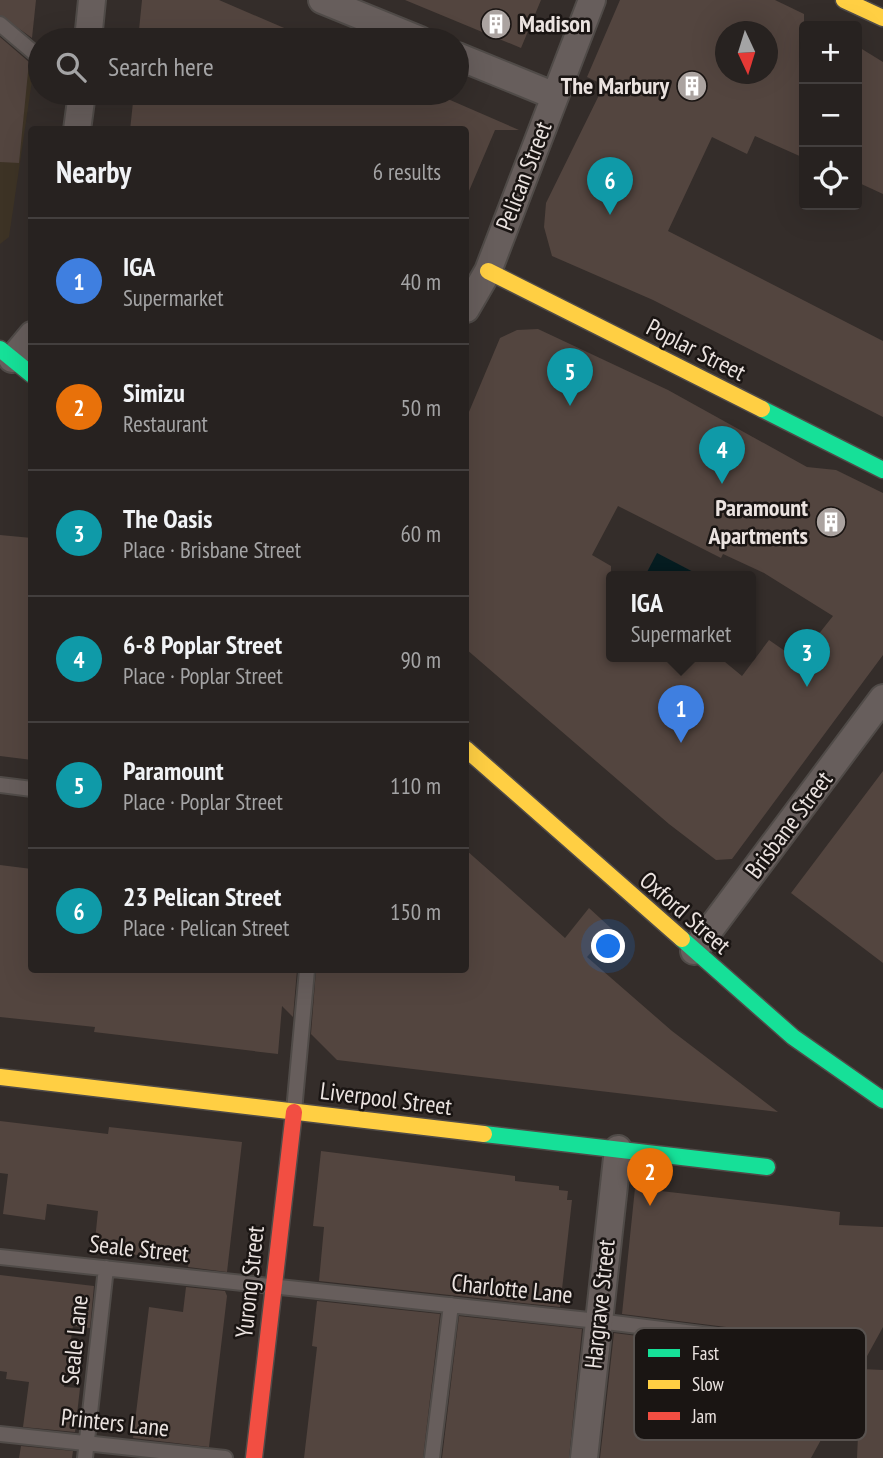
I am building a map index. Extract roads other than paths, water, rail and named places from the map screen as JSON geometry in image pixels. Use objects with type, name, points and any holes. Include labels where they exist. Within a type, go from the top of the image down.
[{"type":"street","points":[[89,28],[92,0]]},
{"type":"street","points":[[322,0],[391,28]]},
{"type":"street","name":"Pelican Street","points":[[469,304],[488,271],[592,0]]},
{"type":"street","points":[[844,0],[883,18]]},
{"type":"street","points":[[469,60],[555,96]]},
{"type":"street","points":[[78,126],[80,105]]},
{"type":"street","name":"Poplar Street","points":[[488,271],[883,470]]},
{"type":"street","points":[[15,361],[28,341]]},
{"type":"street","name":"Brisbane Street","points":[[694,951],[883,698]]},
{"type":"street","name":"Oxford Street","points":[[469,752],[793,1037],[883,1100]]},
{"type":"street","name":"Liverpool Street","points":[[0,1077],[767,1167]]},
{"type":"street","name":"Yurong Street","points":[[254,1458],[294,1112]]},
{"type":"street","name":"Hargrave Street","points":[[583,1458],[618,1149]]},
{"type":"lane","points":[[0,24],[28,48]]},
{"type":"lane","points":[[0,785],[28,788]]},
{"type":"lane","points":[[294,1112],[301,1065],[307,973]]},
{"type":"lane","name":"Seale Street","points":[[0,1257],[272,1286]]},
{"type":"lane","name":"Seale Lane","points":[[86,1450],[106,1268]]},
{"type":"lane","name":"Charlotte Lane","points":[[272,1286],[654,1328]]},
{"type":"lane","points":[[432,1458],[451,1305]]},
{"type":"lane","name":"Printers Lane","points":[[0,1434],[86,1450],[225,1458]]},
{"type":"water","points":[[657,553],[692,571],[648,571]]},
{"type":"place","name":"Madison","points":[[496,24]]},
{"type":"place","name":"The Marbury","points":[[692,86]]},
{"type":"place","name":"23 Pelican Street","points":[[610,215]]},
{"type":"place","name":"Paramount","points":[[570,406]]},
{"type":"place","name":"6-8 Poplar Street","points":[[722,484]]},
{"type":"place","name":"Paramount Apartments","points":[[831,522]]},
{"type":"place","name":"The Oasis","points":[[807,687]]},
{"type":"place","name":"IGA","points":[[681,743]]},
{"type":"place","name":"Simizu","points":[[650,1206]]}]
